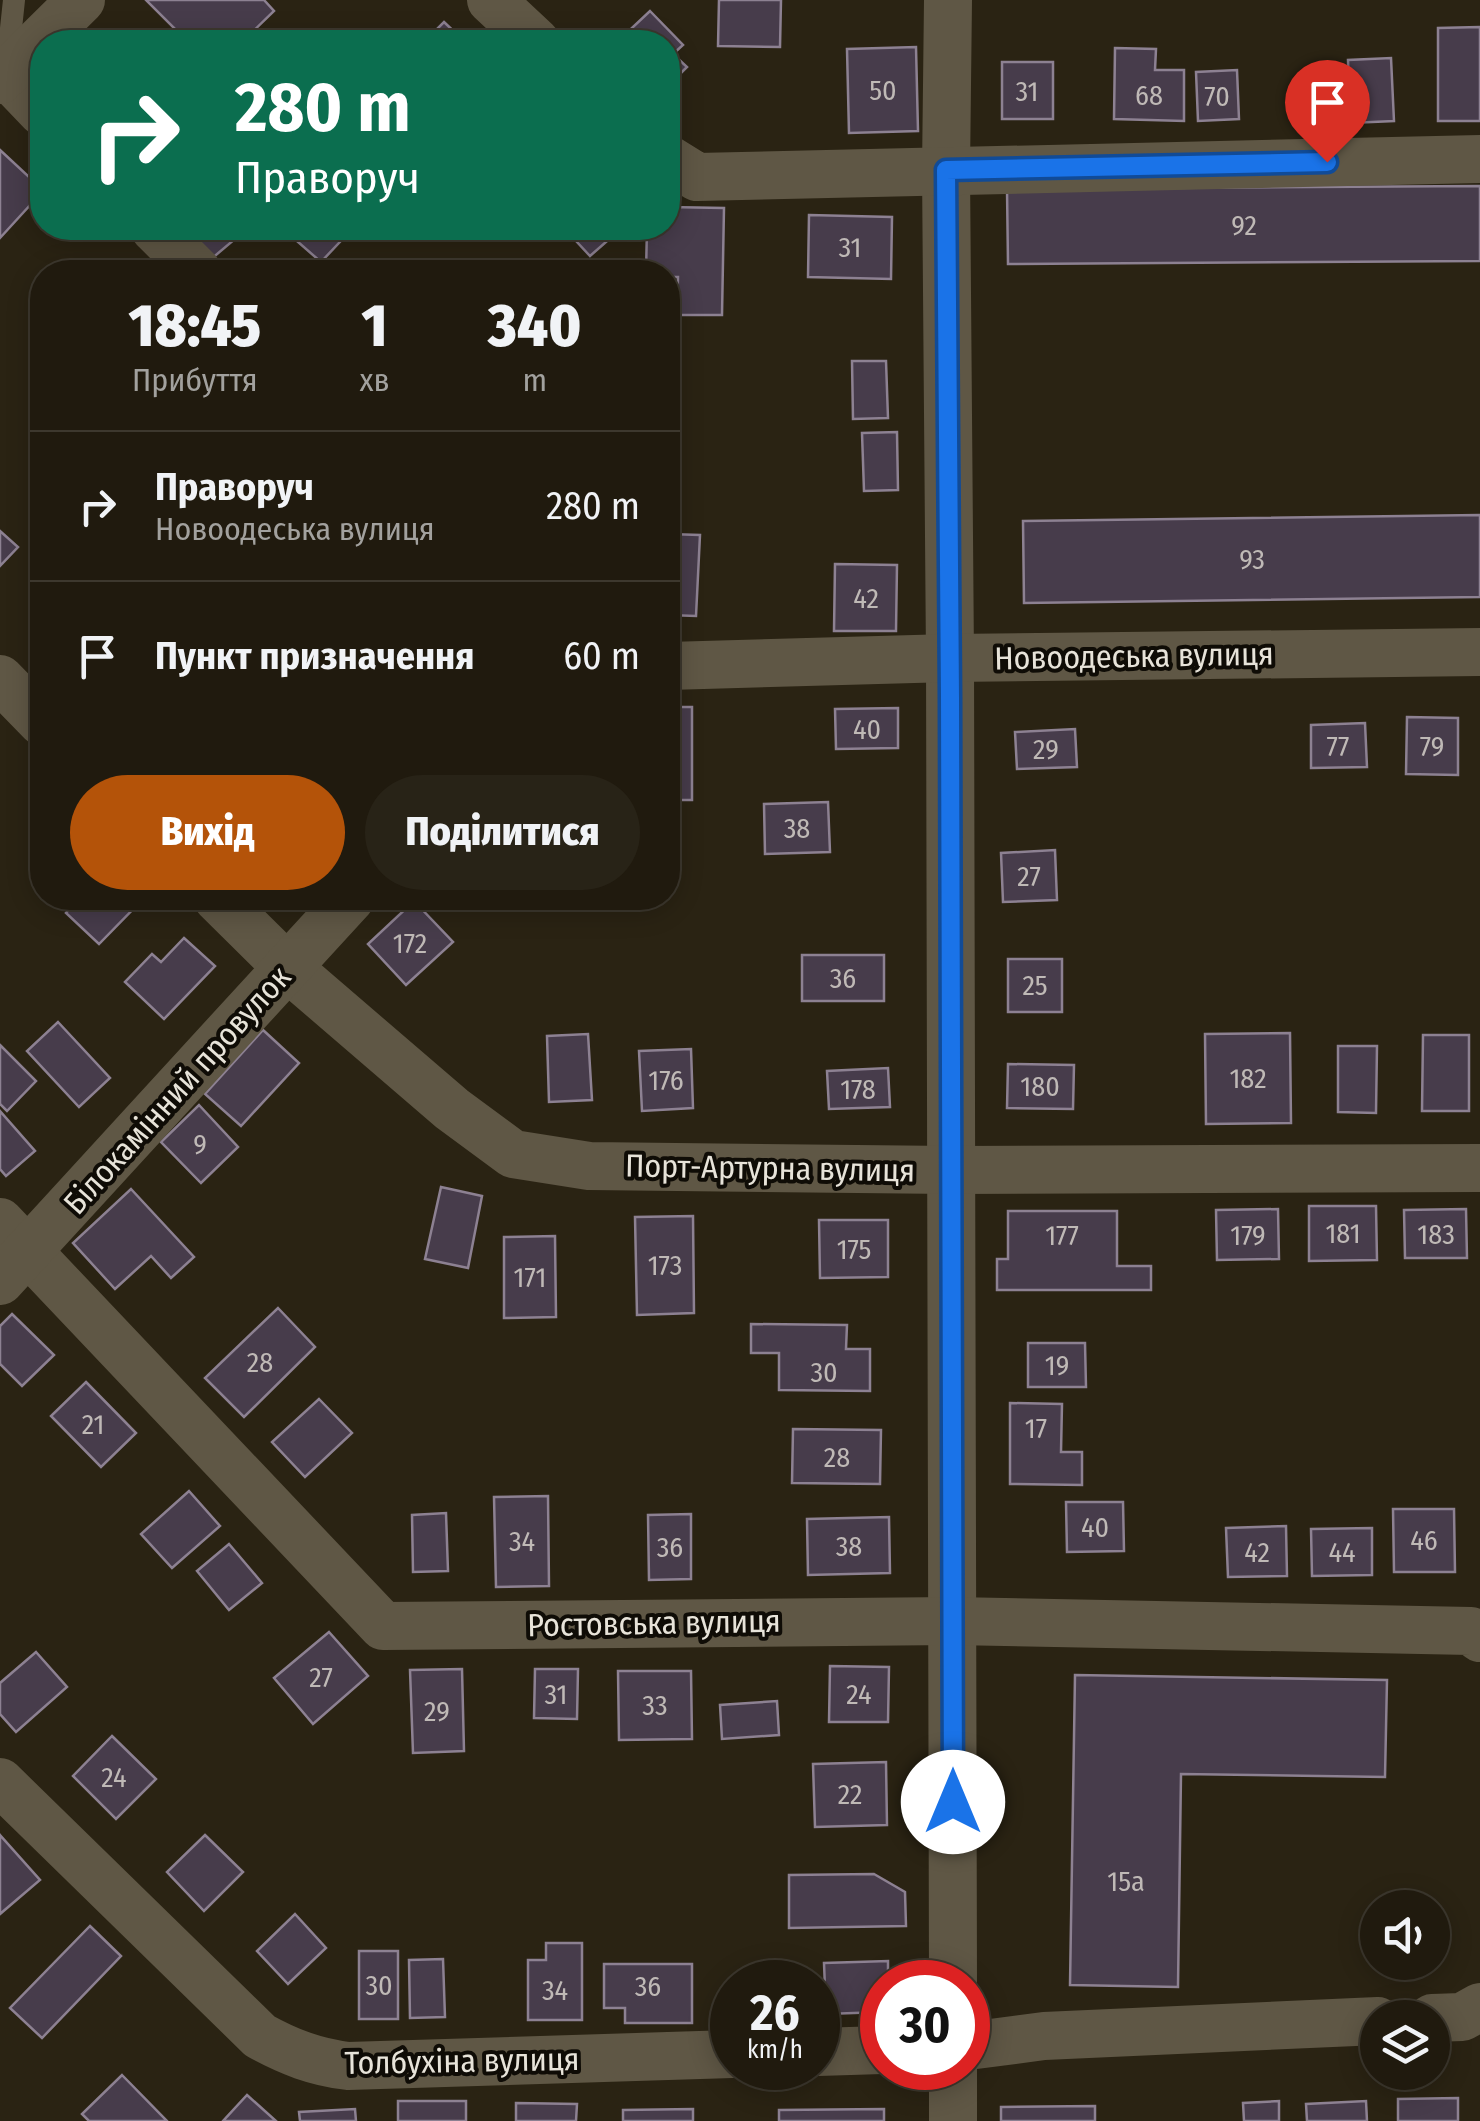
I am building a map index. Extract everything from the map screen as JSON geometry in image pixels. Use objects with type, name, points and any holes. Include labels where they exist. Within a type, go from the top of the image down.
[{"type":"street","points":[[48,30],[80,0]]},
{"type":"street","points":[[491,0],[523,30]]},
{"type":"street","points":[[948,0],[953,1960]]},
{"type":"street","points":[[30,47],[2,74],[30,101]]},
{"type":"street","points":[[680,166],[697,177],[1480,159]]},
{"type":"street","points":[[166,240],[186,260]]},
{"type":"street","name":"Новоодеська вулиця","points":[[680,666],[950,658],[1480,652]]},
{"type":"street","points":[[0,680],[30,710]]},
{"type":"street","name":"Порт-Артурна вулиця","points":[[229,910],[288,968],[452,1110],[513,1154],[589,1166],[951,1170],[1480,1168]]},
{"type":"street","name":"Білокамінний провулок","points":[[10,1251],[340,910]]},
{"type":"street","name":"Ростовська вулиця","points":[[10,1251],[383,1626],[953,1621],[1471,1631],[1480,1638]]},
{"type":"street","name":"Толбухіна вулиця","points":[[0,1782],[260,2036],[288,2052],[348,2066],[710,2055]]},
{"type":"street","points":[[1450,2017],[1462,2017],[1480,2007]]},
{"type":"street","points":[[990,2043],[1044,2036],[1360,2021]]},
{"type":"street","points":[[953,2090],[953,2121]]},
{"type":"lane","points":[[2,74],[14,0]]},
{"type":"building","points":[[146,0],[264,0],[274,11],[254,30],[176,30]]},
{"type":"building","points":[[719,0],[781,0],[780,47],[718,46]]},
{"type":"building","points":[[650,11],[668,30],[630,30]]},
{"type":"building","points":[[444,22],[452,30],[436,30]]},
{"type":"building","points":[[1480,27],[1480,121],[1438,121],[1438,28]]},
{"type":"building","points":[[916,47],[918,131],[849,133],[847,49]]},
{"type":"building","points":[[1115,48],[1156,49],[1155,70],[1184,70],[1184,121],[1114,119]]},
{"type":"building","points":[[1391,58],[1394,121],[1350,123],[1348,60]]},
{"type":"building","points":[[1002,62],[1053,62],[1053,119],[1002,119]]},
{"type":"building","points":[[1237,70],[1239,119],[1198,121],[1196,72]]},
{"type":"building","points":[[1339,77],[1340,123],[1299,124],[1298,78]]},
{"type":"building","points":[[0,150],[30,178],[30,205],[0,238]]},
{"type":"building","points":[[1480,186],[1480,261],[1008,264],[1007,189]]},
{"type":"building","points":[[680,207],[724,208],[722,315],[680,315],[680,260],[646,260],[647,240],[680,240]]},
{"type":"building","points":[[809,215],[892,217],[891,279],[808,277]]},
{"type":"building","points":[[192,240],[234,240],[210,260]]},
{"type":"building","points":[[296,240],[342,240],[323,260]]},
{"type":"building","points":[[575,240],[608,240],[590,256]]},
{"type":"building","points":[[852,361],[886,361],[888,418],[853,419]]},
{"type":"building","points":[[897,432],[898,490],[864,491],[862,433]]},
{"type":"building","points":[[1480,515],[1480,597],[1024,603],[1023,521]]},
{"type":"building","points":[[0,531],[18,547],[0,566]]},
{"type":"building","points":[[680,534],[700,535],[696,616],[680,615]]},
{"type":"building","points":[[835,564],[897,565],[896,631],[834,631]]},
{"type":"building","points":[[680,707],[692,707],[692,800],[680,800]]},
{"type":"building","points":[[898,708],[898,748],[836,749],[835,709]]},
{"type":"building","points":[[1407,717],[1458,718],[1458,775],[1406,774]]},
{"type":"building","points":[[1365,723],[1367,767],[1311,768],[1311,725]]},
{"type":"building","points":[[1075,729],[1077,767],[1017,769],[1015,732]]},
{"type":"building","points":[[828,802],[830,852],[765,854],[764,804]]},
{"type":"building","points":[[1055,850],[1057,900],[1003,902],[1001,853]]},
{"type":"building","points":[[69,910],[132,910],[99,944],[66,913]]},
{"type":"building","points":[[404,910],[423,910],[453,942],[406,985],[368,944]]},
{"type":"building","points":[[184,938],[215,966],[164,1019],[125,982],[152,954],[161,962]]},
{"type":"building","points":[[802,955],[884,955],[884,1001],[802,1001]]},
{"type":"building","points":[[1008,959],[1062,959],[1062,1012],[1008,1012]]},
{"type":"building","points":[[58,1022],[110,1078],[79,1107],[27,1051]]},
{"type":"building","points":[[263,1030],[299,1063],[241,1126],[205,1094]]},
{"type":"building","points":[[1290,1033],[1291,1123],[1206,1124],[1205,1034]]},
{"type":"building","points":[[588,1034],[592,1100],[549,1102],[547,1036]]},
{"type":"building","points":[[1423,1035],[1469,1035],[1469,1111],[1422,1111]]},
{"type":"building","points":[[0,1045],[36,1081],[7,1111],[0,1104]]},
{"type":"building","points":[[1338,1046],[1377,1046],[1376,1113],[1338,1112]]},
{"type":"building","points":[[691,1049],[693,1108],[642,1111],[639,1051]]},
{"type":"building","points":[[1008,1064],[1074,1065],[1073,1109],[1007,1108]]},
{"type":"building","points":[[888,1068],[890,1107],[829,1109],[827,1071]]},
{"type":"building","points":[[199,1105],[238,1147],[201,1183],[161,1142]]},
{"type":"building","points":[[0,1111],[35,1151],[6,1176],[0,1169]]},
{"type":"building","points":[[441,1187],[482,1196],[468,1268],[425,1259]]},
{"type":"building","points":[[131,1189],[194,1257],[171,1278],[151,1256],[115,1289],[73,1243]]},
{"type":"building","points":[[1309,1206],[1376,1206],[1377,1260],[1309,1261]]},
{"type":"building","points":[[1278,1209],[1279,1259],[1217,1260],[1216,1210]]},
{"type":"building","points":[[1466,1209],[1467,1258],[1405,1258],[1404,1210]]},
{"type":"building","points":[[1008,1211],[1117,1211],[1117,1266],[1151,1266],[1151,1290],[997,1290],[997,1259],[1008,1259]]},
{"type":"building","points":[[693,1216],[694,1313],[637,1315],[635,1217]]},
{"type":"building","points":[[819,1220],[888,1220],[888,1277],[820,1278]]},
{"type":"building","points":[[555,1236],[556,1317],[504,1318],[504,1237]]},
{"type":"building","points":[[278,1308],[315,1347],[244,1417],[205,1378]]},
{"type":"building","points":[[12,1314],[54,1355],[22,1386],[0,1364],[0,1326]]},
{"type":"building","points":[[751,1324],[847,1325],[846,1349],[870,1349],[870,1391],[779,1390],[779,1353],[751,1353]]},
{"type":"building","points":[[1028,1343],[1085,1343],[1086,1387],[1028,1387]]},
{"type":"building","points":[[86,1382],[136,1433],[101,1467],[51,1416]]},
{"type":"building","points":[[319,1399],[352,1433],[305,1477],[272,1442]]},
{"type":"building","points":[[1010,1403],[1062,1404],[1061,1452],[1082,1452],[1082,1485],[1010,1484]]},
{"type":"building","points":[[793,1429],[881,1430],[880,1484],[792,1483]]},
{"type":"building","points":[[189,1491],[220,1526],[172,1568],[141,1534]]},
{"type":"building","points":[[548,1496],[549,1586],[496,1587],[494,1497]]},
{"type":"building","points":[[1066,1502],[1123,1502],[1124,1551],[1067,1552]]},
{"type":"building","points":[[1393,1509],[1454,1509],[1455,1572],[1394,1572]]},
{"type":"building","points":[[446,1513],[448,1571],[413,1572],[412,1515]]},
{"type":"building","points":[[691,1514],[691,1579],[649,1580],[648,1515]]},
{"type":"building","points":[[889,1517],[890,1573],[808,1575],[807,1519]]},
{"type":"building","points":[[1286,1526],[1287,1576],[1228,1577],[1226,1528]]},
{"type":"building","points":[[1372,1528],[1372,1575],[1312,1576],[1311,1529]]},
{"type":"building","points":[[229,1544],[262,1583],[229,1610],[197,1571]]},
{"type":"building","points":[[329,1632],[368,1676],[313,1724],[274,1678]]},
{"type":"building","points":[[36,1652],[67,1687],[16,1732],[0,1714],[0,1683]]},
{"type":"building","points":[[830,1666],[889,1667],[888,1722],[829,1722]]},
{"type":"building","points":[[462,1669],[464,1751],[413,1753],[410,1670]]},
{"type":"building","points":[[535,1669],[578,1669],[577,1719],[534,1718]]},
{"type":"building","points":[[618,1671],[691,1671],[692,1739],[619,1740]]},
{"type":"building","points":[[1075,1675],[1387,1680],[1385,1777],[1181,1774],[1178,1987],[1070,1985]]},
{"type":"building","points":[[777,1701],[779,1735],[722,1739],[720,1705]]},
{"type":"building","points":[[112,1736],[156,1779],[116,1819],[73,1776]]},
{"type":"building","points":[[886,1762],[887,1825],[815,1827],[813,1764]]},
{"type":"building","points":[[0,1835],[40,1880],[0,1914]]},
{"type":"building","points":[[205,1835],[243,1872],[204,1911],[167,1872]]},
{"type":"building","points":[[874,1874],[905,1892],[906,1926],[789,1928],[789,1875]]},
{"type":"building","points":[[295,1914],[326,1948],[288,1984],[257,1951]]},
{"type":"building","points":[[90,1926],[121,1956],[42,2038],[10,2008]]},
{"type":"building","points":[[546,1943],[582,1943],[582,2020],[528,2020],[528,1960],[546,1960]]},
{"type":"building","points":[[359,1951],[398,1951],[398,2019],[359,2019]]},
{"type":"building","points":[[443,1959],[445,2017],[410,2018],[409,1960]]},
{"type":"building","points":[[840,1962],[860,1962],[860,2013],[840,2014]]},
{"type":"building","points":[[604,1964],[692,1964],[692,2023],[625,2023],[625,2008],[604,2008]]},
{"type":"building","points":[[122,2075],[167,2121],[89,2121],[82,2114]]},
{"type":"building","points":[[247,2095],[276,2121],[223,2121]]},
{"type":"building","points":[[1458,2098],[1458,2121],[1398,2121],[1398,2099]]},
{"type":"building","points":[[398,2101],[466,2101],[466,2121],[398,2121]]},
{"type":"building","points":[[1279,2101],[1279,2121],[1244,2121],[1243,2103]]},
{"type":"building","points":[[1366,2101],[1367,2121],[1307,2121],[1306,2104]]},
{"type":"building","points":[[516,2103],[577,2104],[576,2121],[516,2121]]},
{"type":"building","points":[[1095,2106],[1095,2121],[1001,2121],[1001,2107]]},
{"type":"building","points":[[355,2109],[356,2121],[300,2121],[299,2112]]},
{"type":"building","points":[[693,2109],[693,2121],[623,2121],[623,2110]]},
{"type":"building","points":[[884,2109],[884,2121],[779,2121],[779,2110]]},
{"type":"route","points":[[953,1802],[946,170],[1327,162]]}]
